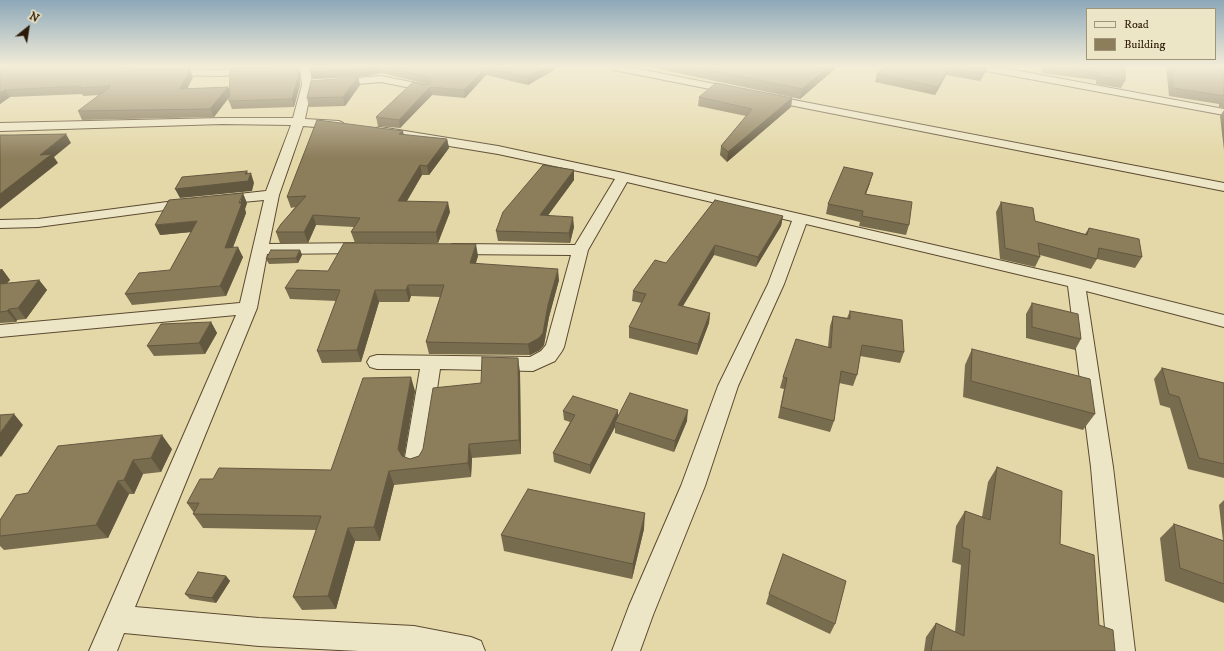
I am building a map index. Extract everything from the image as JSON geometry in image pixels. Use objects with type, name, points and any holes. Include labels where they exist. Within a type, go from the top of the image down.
[{"type":"street","points":[[103,651],[118,619],[248,308],[272,195],[298,122],[303,97]]},
{"type":"street","points":[[766,97],[1224,187]]},
{"type":"street","points":[[1145,97],[1224,112]]},
{"type":"street","points":[[0,127],[222,121],[298,122],[350,127]]},
{"type":"street","points":[[365,129],[498,150],[623,177],[800,220],[1076,283],[1224,321]]},
{"type":"street","points":[[377,362],[533,364],[548,356],[555,346],[580,250],[623,177]]},
{"type":"street","points":[[0,224],[38,223],[159,206],[272,195]]},
{"type":"street","points":[[626,651],[639,615],[693,486],[728,386],[776,284],[800,220]]},
{"type":"street","points":[[261,249],[384,248]]},
{"type":"street","points":[[439,249],[580,250]]},
{"type":"street","points":[[1076,283],[1102,467],[1121,651]]},
{"type":"street","points":[[0,331],[248,308]]},
{"type":"street","points":[[415,463],[431,363]]},
{"type":"street","points":[[118,619],[259,632],[414,640],[471,651]]},
{"type":"building","points":[[96,97],[220,97],[210,109],[78,111]]},
{"type":"building","points":[[229,97],[292,97],[292,99],[229,101]]},
{"type":"building","points":[[397,97],[420,97],[399,120],[376,117]]},
{"type":"building","points":[[701,97],[792,98],[728,152],[721,146],[752,109]]},
{"type":"building","points":[[317,120],[403,131],[399,134],[447,139],[427,166],[420,165],[398,201],[448,202],[436,232],[351,232],[360,218],[313,215],[304,232],[276,232],[281,224],[306,196],[287,197]]},
{"type":"building","points":[[66,134],[40,155],[52,154],[0,194],[0,135]]},
{"type":"building","points":[[543,165],[574,170],[540,215],[573,217],[569,233],[496,231],[503,212]]},
{"type":"building","points":[[844,167],[873,173],[865,194],[912,202],[909,225],[862,216],[863,211],[828,204]]},
{"type":"building","points":[[247,171],[245,174],[251,173],[248,181],[175,189],[182,177]]},
{"type":"building","points":[[243,193],[239,203],[242,203],[225,248],[238,247],[220,286],[125,294],[139,273],[170,270],[197,221],[155,225],[169,200]]},
{"type":"building","points":[[715,200],[783,216],[758,257],[715,245],[678,305],[710,313],[698,344],[629,327],[646,294],[633,291],[655,260],[666,263]]},
{"type":"building","points":[[1001,202],[1033,208],[1035,221],[1087,235],[1089,228],[1139,239],[1142,257],[1099,248],[1097,259],[1038,243],[1040,257],[1005,248]]},
{"type":"building","points":[[344,243],[476,244],[470,263],[558,269],[548,305],[543,333],[539,338],[528,344],[426,342],[444,285],[408,285],[406,290],[375,290],[357,350],[317,351],[340,290],[285,288],[297,270],[328,271]]},
{"type":"building","points":[[271,250],[300,250],[296,258],[266,259]]},
{"type":"building","points":[[39,280],[18,308],[0,312],[0,284]]},
{"type":"building","points":[[1032,303],[1078,314],[1081,339],[1032,327]]},
{"type":"building","points":[[850,311],[902,320],[904,352],[862,345],[857,375],[841,371],[834,421],[781,407],[787,378],[783,377],[796,339],[831,348],[833,316],[850,319]]},
{"type":"building","points":[[211,322],[199,343],[147,346],[161,324]]},
{"type":"building","points":[[972,349],[1090,379],[1095,414],[971,381]]},
{"type":"building","points":[[482,357],[518,358],[519,440],[469,444],[468,463],[389,471],[374,527],[348,528],[328,596],[293,597],[321,516],[193,514],[199,503],[187,503],[200,479],[213,479],[219,468],[331,470],[363,378],[411,377],[398,449],[402,456],[410,459],[419,456],[423,449],[433,388],[481,383]]},
{"type":"building","points":[[1162,368],[1224,383],[1224,464],[1199,458],[1179,397],[1169,394]]},
{"type":"building","points":[[630,393],[688,410],[675,441],[615,422]]},
{"type":"building","points":[[573,396],[618,410],[590,465],[553,453],[575,415],[563,411]]},
{"type":"building","points":[[14,414],[0,433],[0,415]]},
{"type":"building","points":[[162,435],[151,458],[133,460],[124,480],[118,481],[96,525],[0,536],[0,520],[16,495],[28,493],[58,446]]},
{"type":"building","points":[[997,467],[1062,491],[1060,544],[1094,555],[1099,625],[1113,630],[1115,651],[931,651],[936,623],[964,636],[970,550],[962,547],[965,511],[990,520]]},
{"type":"building","points":[[528,489],[645,513],[633,564],[501,535]]},
{"type":"building","points":[[1174,524],[1224,541],[1224,584],[1180,568]]},
{"type":"building","points":[[783,554],[846,581],[835,624],[769,594]]},
{"type":"building","points":[[198,572],[226,576],[212,598],[185,594]]}]
